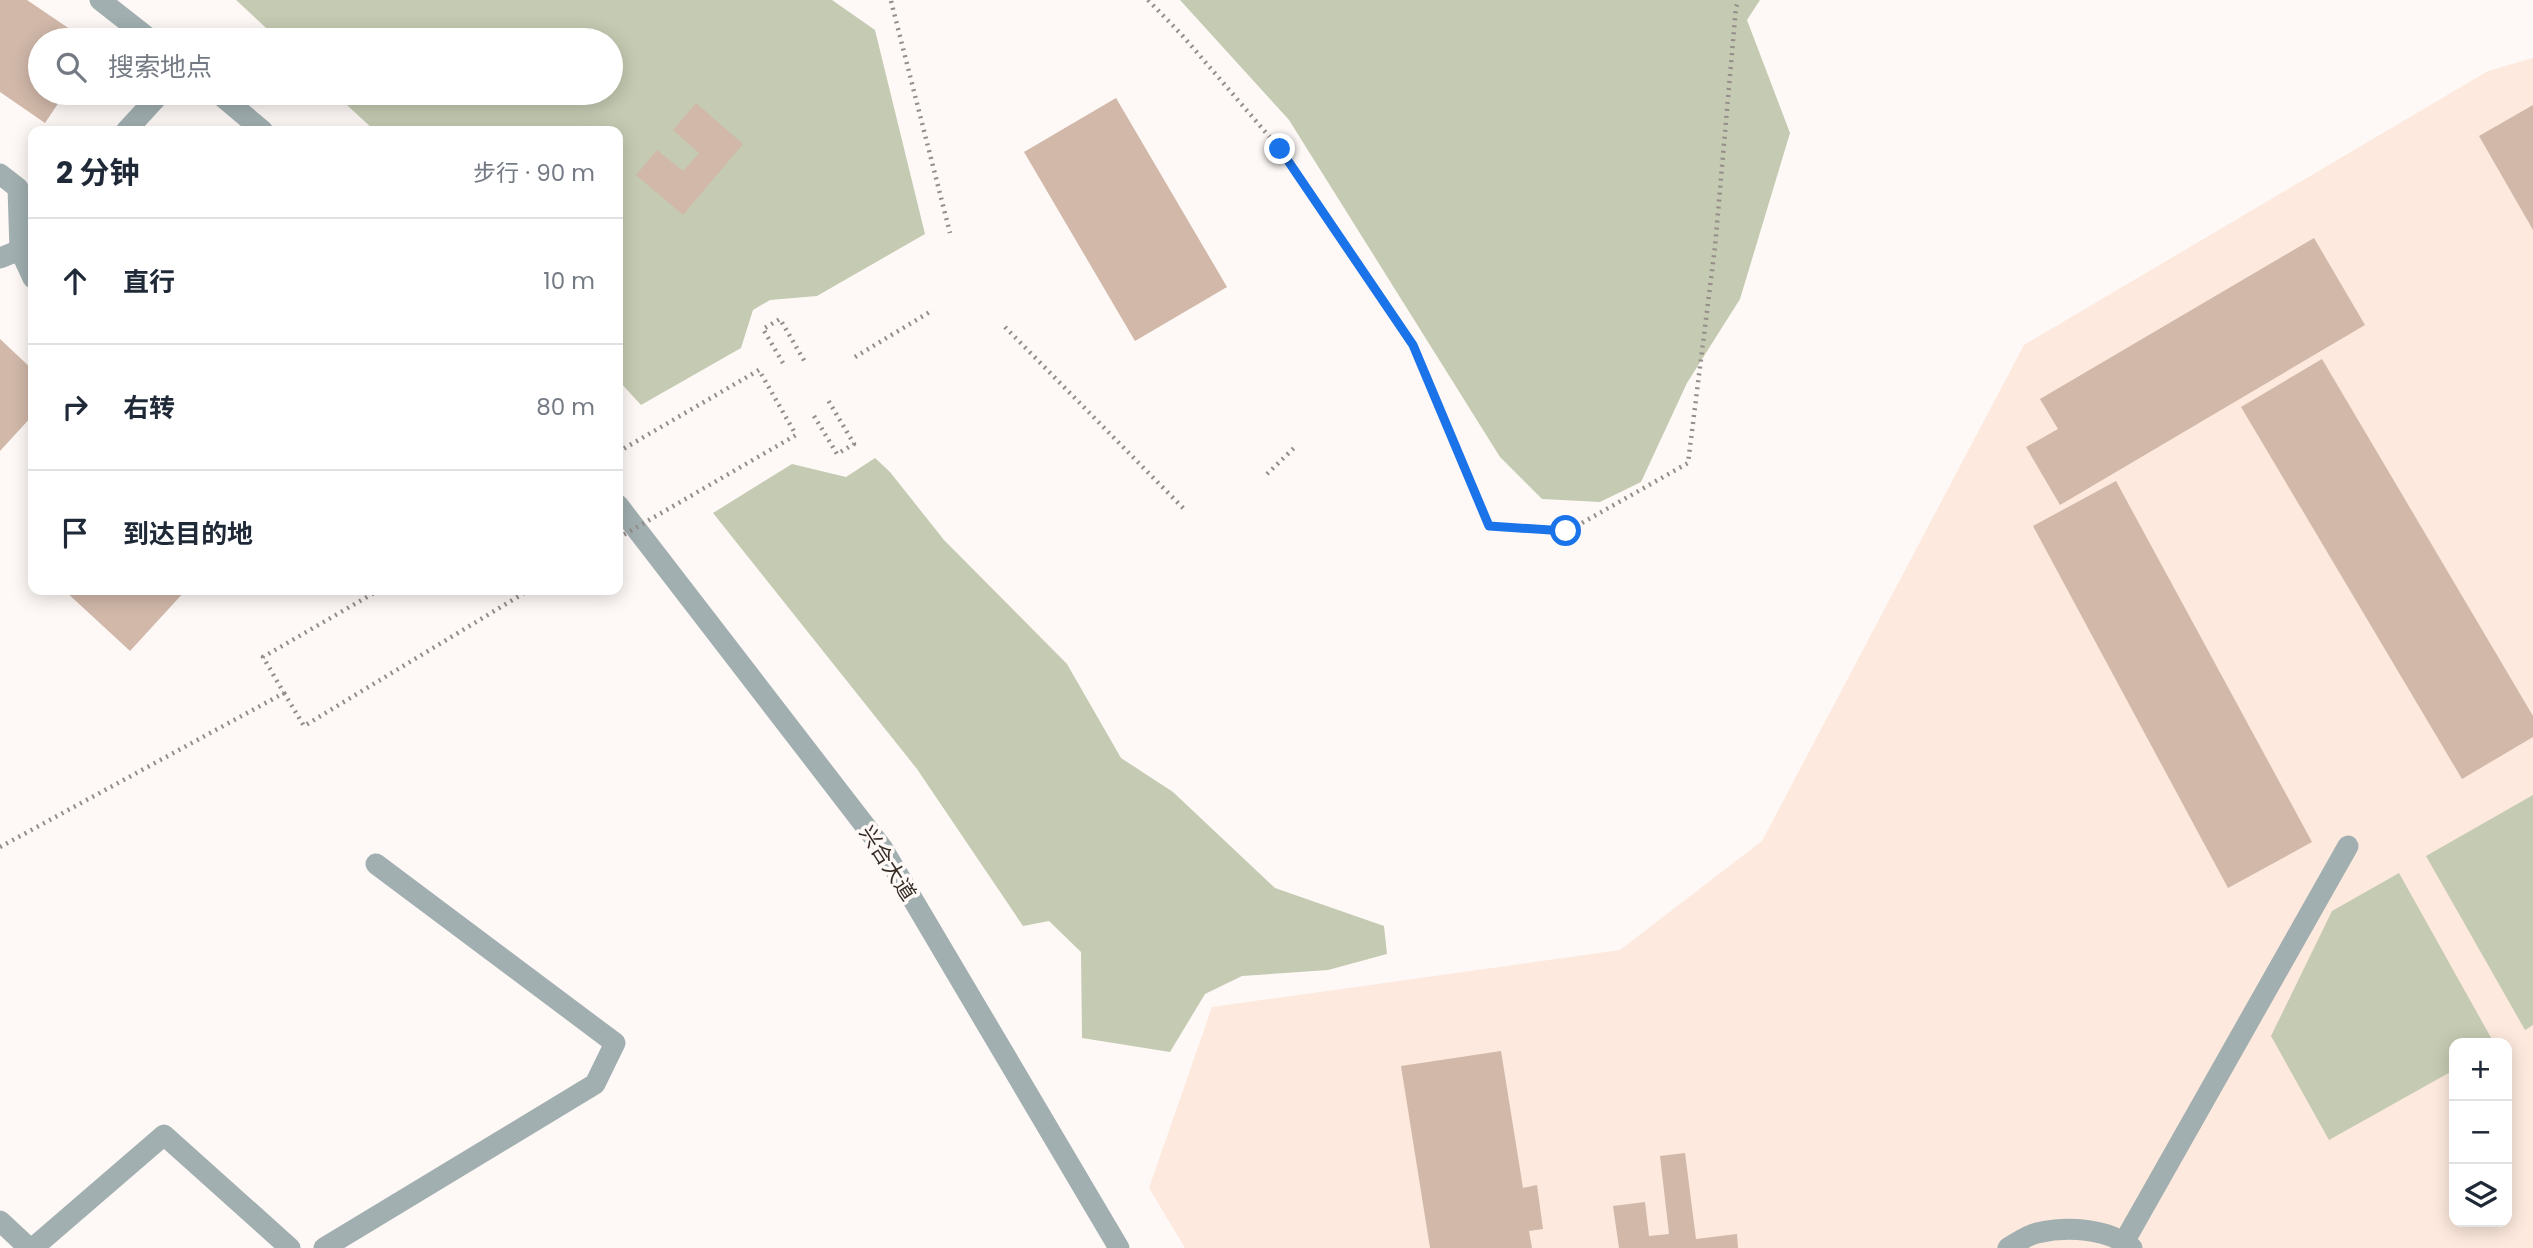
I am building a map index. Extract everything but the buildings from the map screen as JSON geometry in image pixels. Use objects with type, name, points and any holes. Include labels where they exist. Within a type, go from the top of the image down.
[{"type":"street","points":[[100,0],[136,28]]},
{"type":"street","points":[[131,126],[150,105]]},
{"type":"street","points":[[232,105],[257,126]]},
{"type":"street","points":[[0,174],[18,188],[27,243],[0,258]]},
{"type":"street","name":"兴合大道","points":[[623,511],[883,849],[1119,1248]]},
{"type":"street","points":[[2008,1248],[2035,1233],[2080,1228],[2128,1245],[2348,846]]},
{"type":"street","points":[[324,1248],[595,1084],[615,1043],[376,864]]},
{"type":"street","points":[[0,1221],[31,1248],[164,1135],[289,1248]]},
{"type":"path","points":[[1148,0],[1182,35],[1280,149],[1413,345],[1489,526],[1566,531],[1688,463],[1715,247],[1736,7],[1739,0]]},
{"type":"path","points":[[891,1],[950,233]]},
{"type":"path","points":[[855,356],[933,310]]},
{"type":"path","points":[[783,363],[763,329],[780,319],[805,362]]},
{"type":"path","points":[[1005,327],[1184,509]]},
{"type":"path","points":[[623,449],[759,370],[796,435],[623,535]]},
{"type":"path","points":[[814,416],[837,453],[854,444],[828,400]]},
{"type":"path","points":[[1267,474],[1295,447]]},
{"type":"path","points":[[370,595],[263,657],[304,726],[520,595]]},
{"type":"path","points":[[0,846],[284,693]]},
{"type":"shaded area","points":[[2533,58],[2533,1248],[1185,1248],[1149,1188],[1212,1007],[1620,950],[1762,841],[2024,345],[2488,71]]},
{"type":"green space","points":[[236,0],[832,0],[875,30],[925,234],[817,296],[770,300],[753,310],[741,348],[641,405],[623,385],[623,126],[370,126],[347,105],[623,105],[623,28],[266,28]]},
{"type":"green space","points":[[1180,0],[1760,0],[1747,20],[1790,133],[1740,299],[1687,383],[1641,482],[1600,502],[1542,499],[1500,457],[1289,120]]},
{"type":"green space","points":[[875,458],[890,472],[944,540],[1067,664],[1121,758],[1173,792],[1275,888],[1384,926],[1387,954],[1328,970],[1242,976],[1205,994],[1170,1052],[1082,1038],[1081,952],[1049,921],[1023,926],[917,769],[713,513],[792,464],[846,477]]},
{"type":"green space","points":[[2533,795],[2533,1025],[2525,1030],[2426,856]]},
{"type":"green space","points":[[2399,873],[2491,1038],[2449,1038],[2449,1073],[2329,1140],[2271,1036],[2332,911]]},
{"type":"route","points":[[1280,149],[1413,345],[1489,526],[1566,531]]}]
